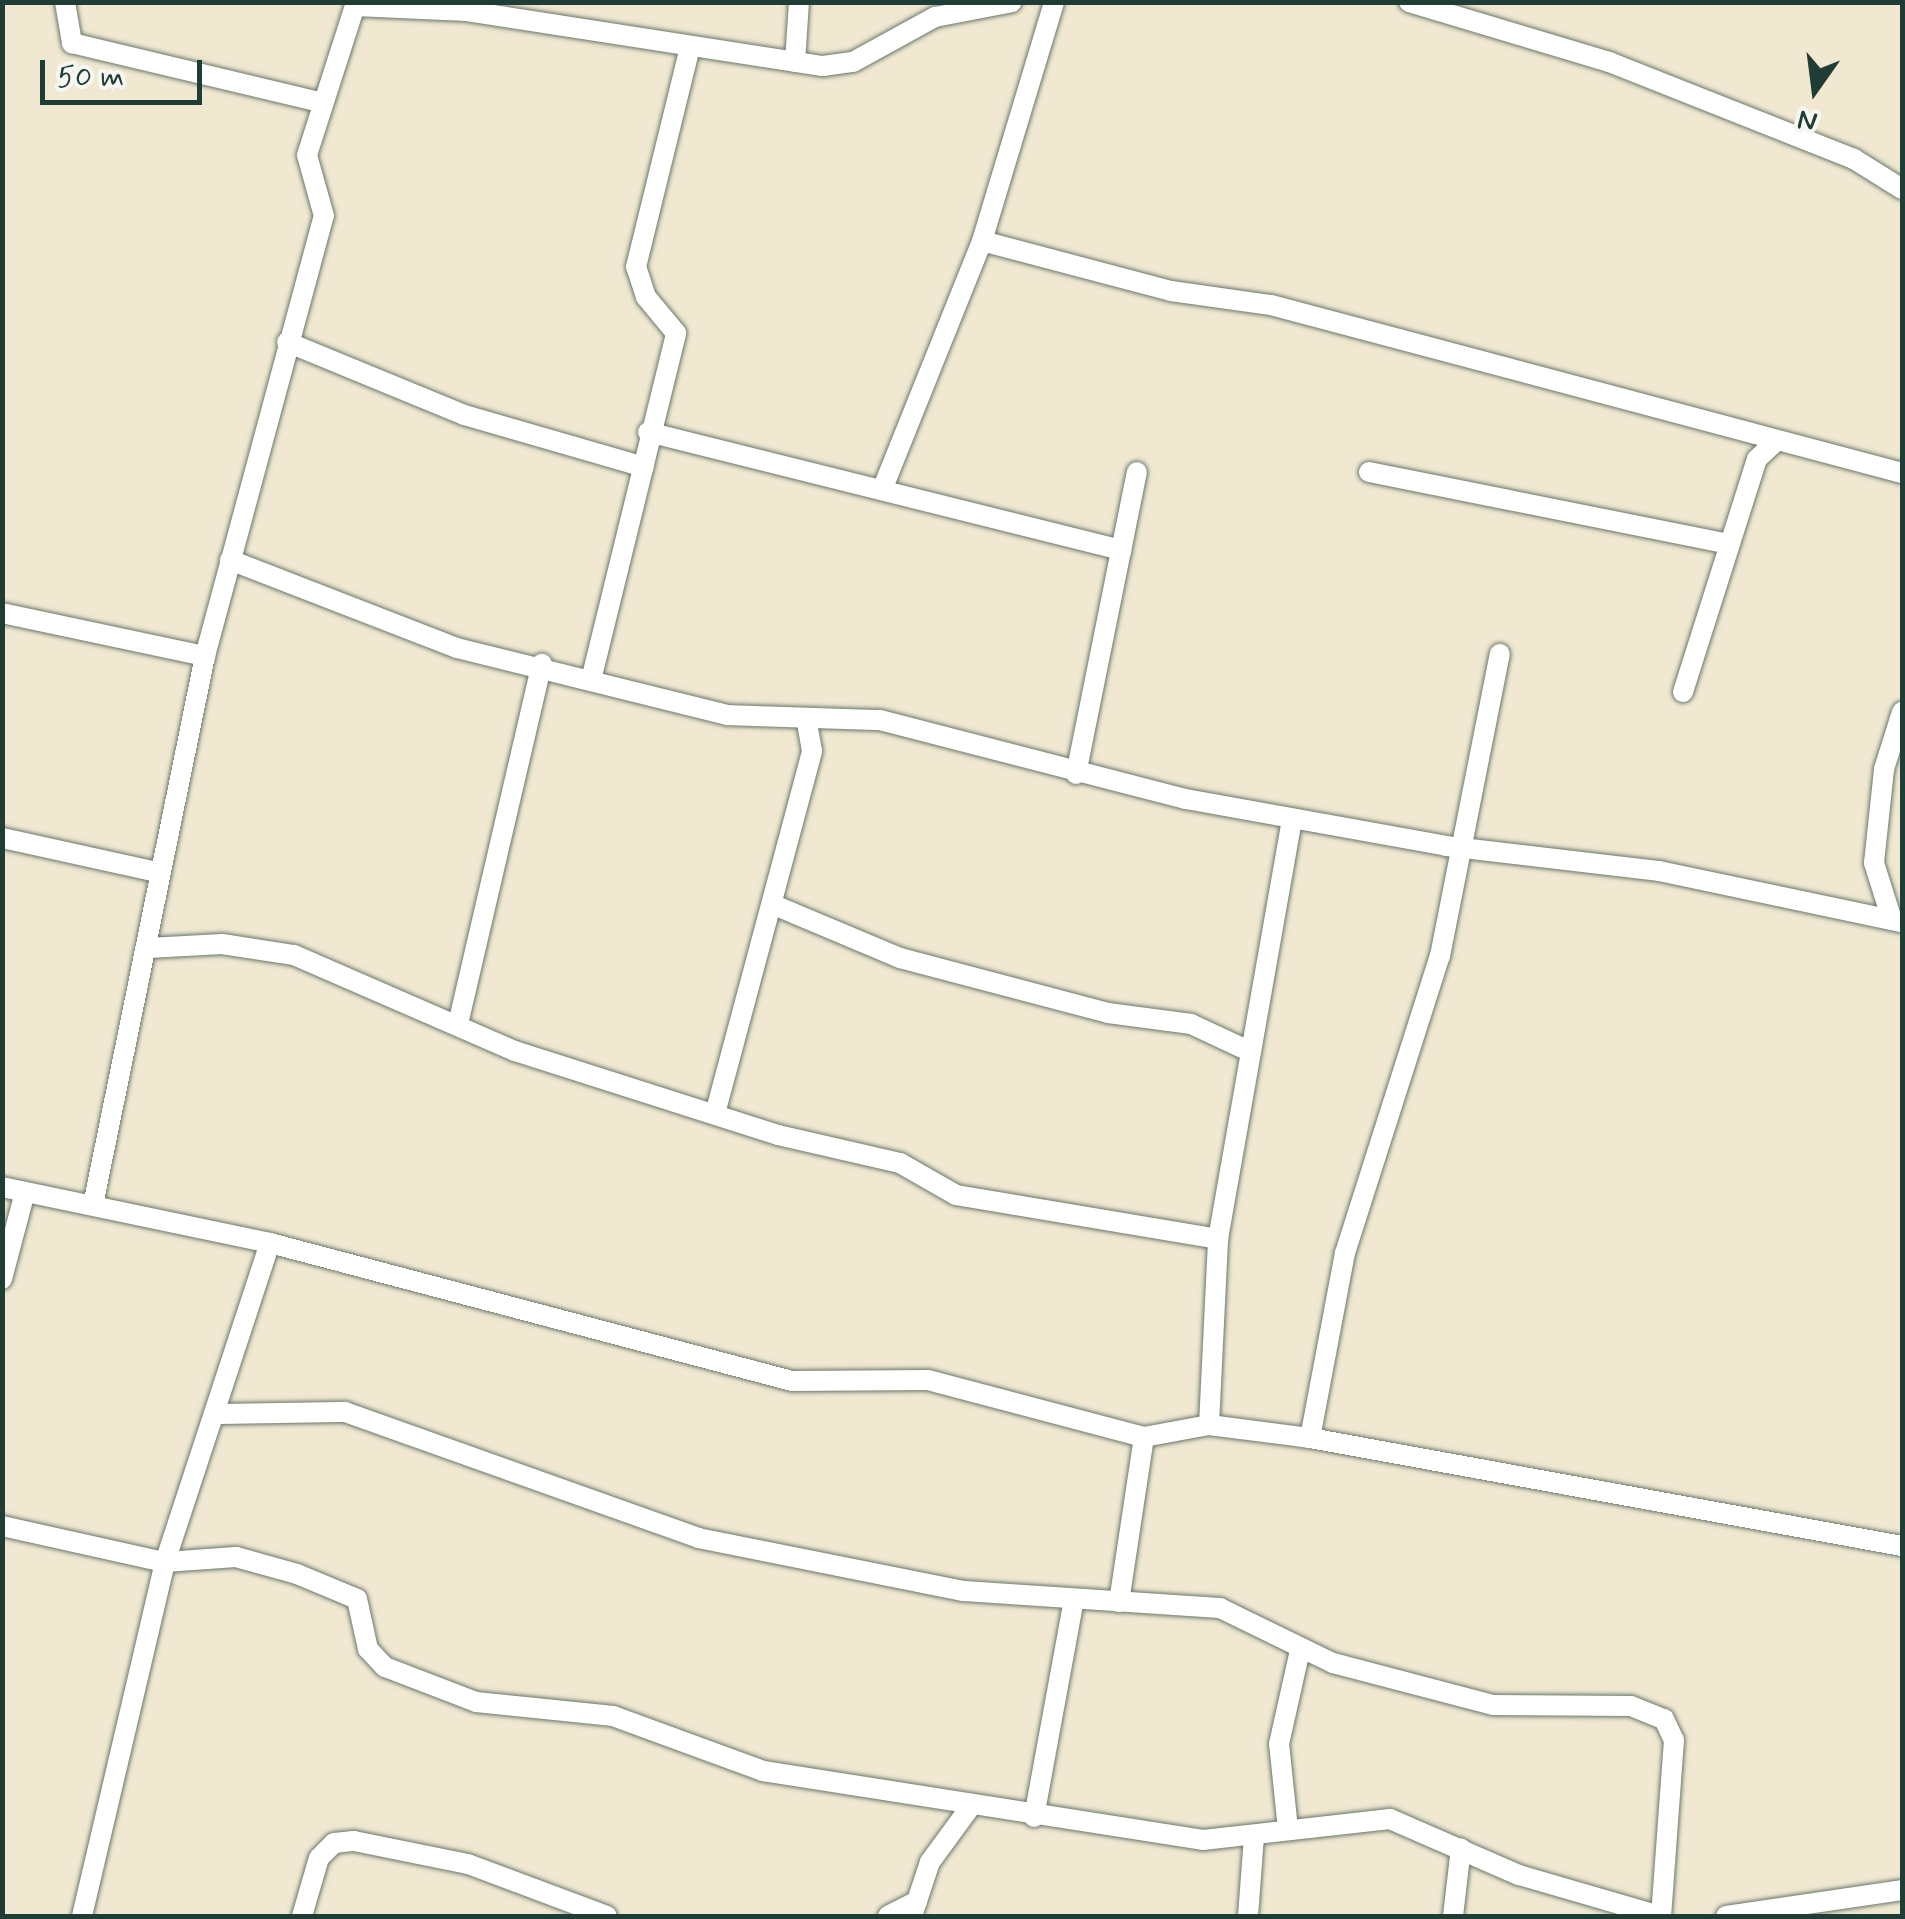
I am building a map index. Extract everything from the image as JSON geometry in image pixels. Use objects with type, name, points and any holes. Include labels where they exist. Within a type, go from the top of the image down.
[{"type":"street","points":[[64,2],[72,43],[323,103]]},
{"type":"street","points":[[795,62],[798,2]]},
{"type":"street","points":[[92,1205],[148,948],[156,872],[205,656],[324,216],[307,155],[356,4],[467,11],[689,52],[795,62],[854,62],[935,18],[1012,2]]},
{"type":"street","points":[[882,490],[982,241],[1054,2]]},
{"type":"street","points":[[1409,2],[1477,11],[1806,138],[1902,189]]},
{"type":"street","points":[[592,676],[644,467],[648,432],[676,334],[646,297],[636,267],[689,52]]},
{"type":"street","points":[[982,241],[1157,288],[1271,305],[1902,473]]},
{"type":"street","points":[[287,342],[464,415],[644,467]]},
{"type":"street","points":[[648,432],[1122,550]]},
{"type":"street","points":[[1684,692],[1757,459],[1776,441]]},
{"type":"street","points":[[1076,774],[1137,472]]},
{"type":"street","points":[[1369,472],[1728,544]]},
{"type":"street","points":[[230,560],[457,648],[592,676],[727,715],[808,722],[880,720],[1076,774],[1292,818],[1461,847],[1659,871],[1897,921]]},
{"type":"street","points":[[2,612],[205,656]]},
{"type":"street","points":[[1310,1438],[1345,1252],[1422,1028],[1500,654]]},
{"type":"street","points":[[458,1024],[542,664]]},
{"type":"street","points":[[1897,921],[1879,898],[1876,829],[1902,712]]},
{"type":"street","points":[[716,1110],[774,905],[812,751],[808,722]]},
{"type":"street","points":[[1208,1425],[1218,1239],[1292,818]]},
{"type":"street","points":[[2,838],[156,872]]},
{"type":"street","points":[[774,905],[900,958],[1108,1013],[1190,1024],[1250,1052]]},
{"type":"street","points":[[148,948],[222,944],[294,955],[548,1063],[900,1163],[956,1195],[1218,1239]]},
{"type":"street","points":[[2,1187],[270,1243],[792,1381],[928,1380],[1144,1436],[1208,1425],[1310,1438],[1902,1546]]},
{"type":"street","points":[[2,1280],[25,1192]]},
{"type":"street","points":[[82,1916],[165,1562],[270,1243]]},
{"type":"street","points":[[2,1526],[165,1562],[236,1556],[338,1588],[357,1599],[368,1650],[385,1667],[476,1702],[582,1708],[763,1771],[1034,1817],[1203,1840],[1390,1819],[1461,1848],[1660,1916],[1678,1774],[1664,1719],[1630,1706],[1493,1704],[1300,1650],[1220,1608],[1119,1602],[1073,1604],[698,1538],[345,1412],[214,1414]]},
{"type":"street","points":[[1119,1602],[1144,1436]]},
{"type":"street","points":[[1034,1817],[1073,1604]]},
{"type":"street","points":[[1288,1829],[1279,1744],[1300,1650]]},
{"type":"street","points":[[888,1916],[914,1909],[937,1849],[971,1806]]},
{"type":"street","points":[[1248,1916],[1254,1837]]},
{"type":"street","points":[[302,1916],[319,1858],[334,1842],[354,1841],[468,1864],[608,1916]]},
{"type":"street","points":[[1453,1916],[1461,1848]]},
{"type":"street","points":[[1726,1916],[1902,1890]]}]
